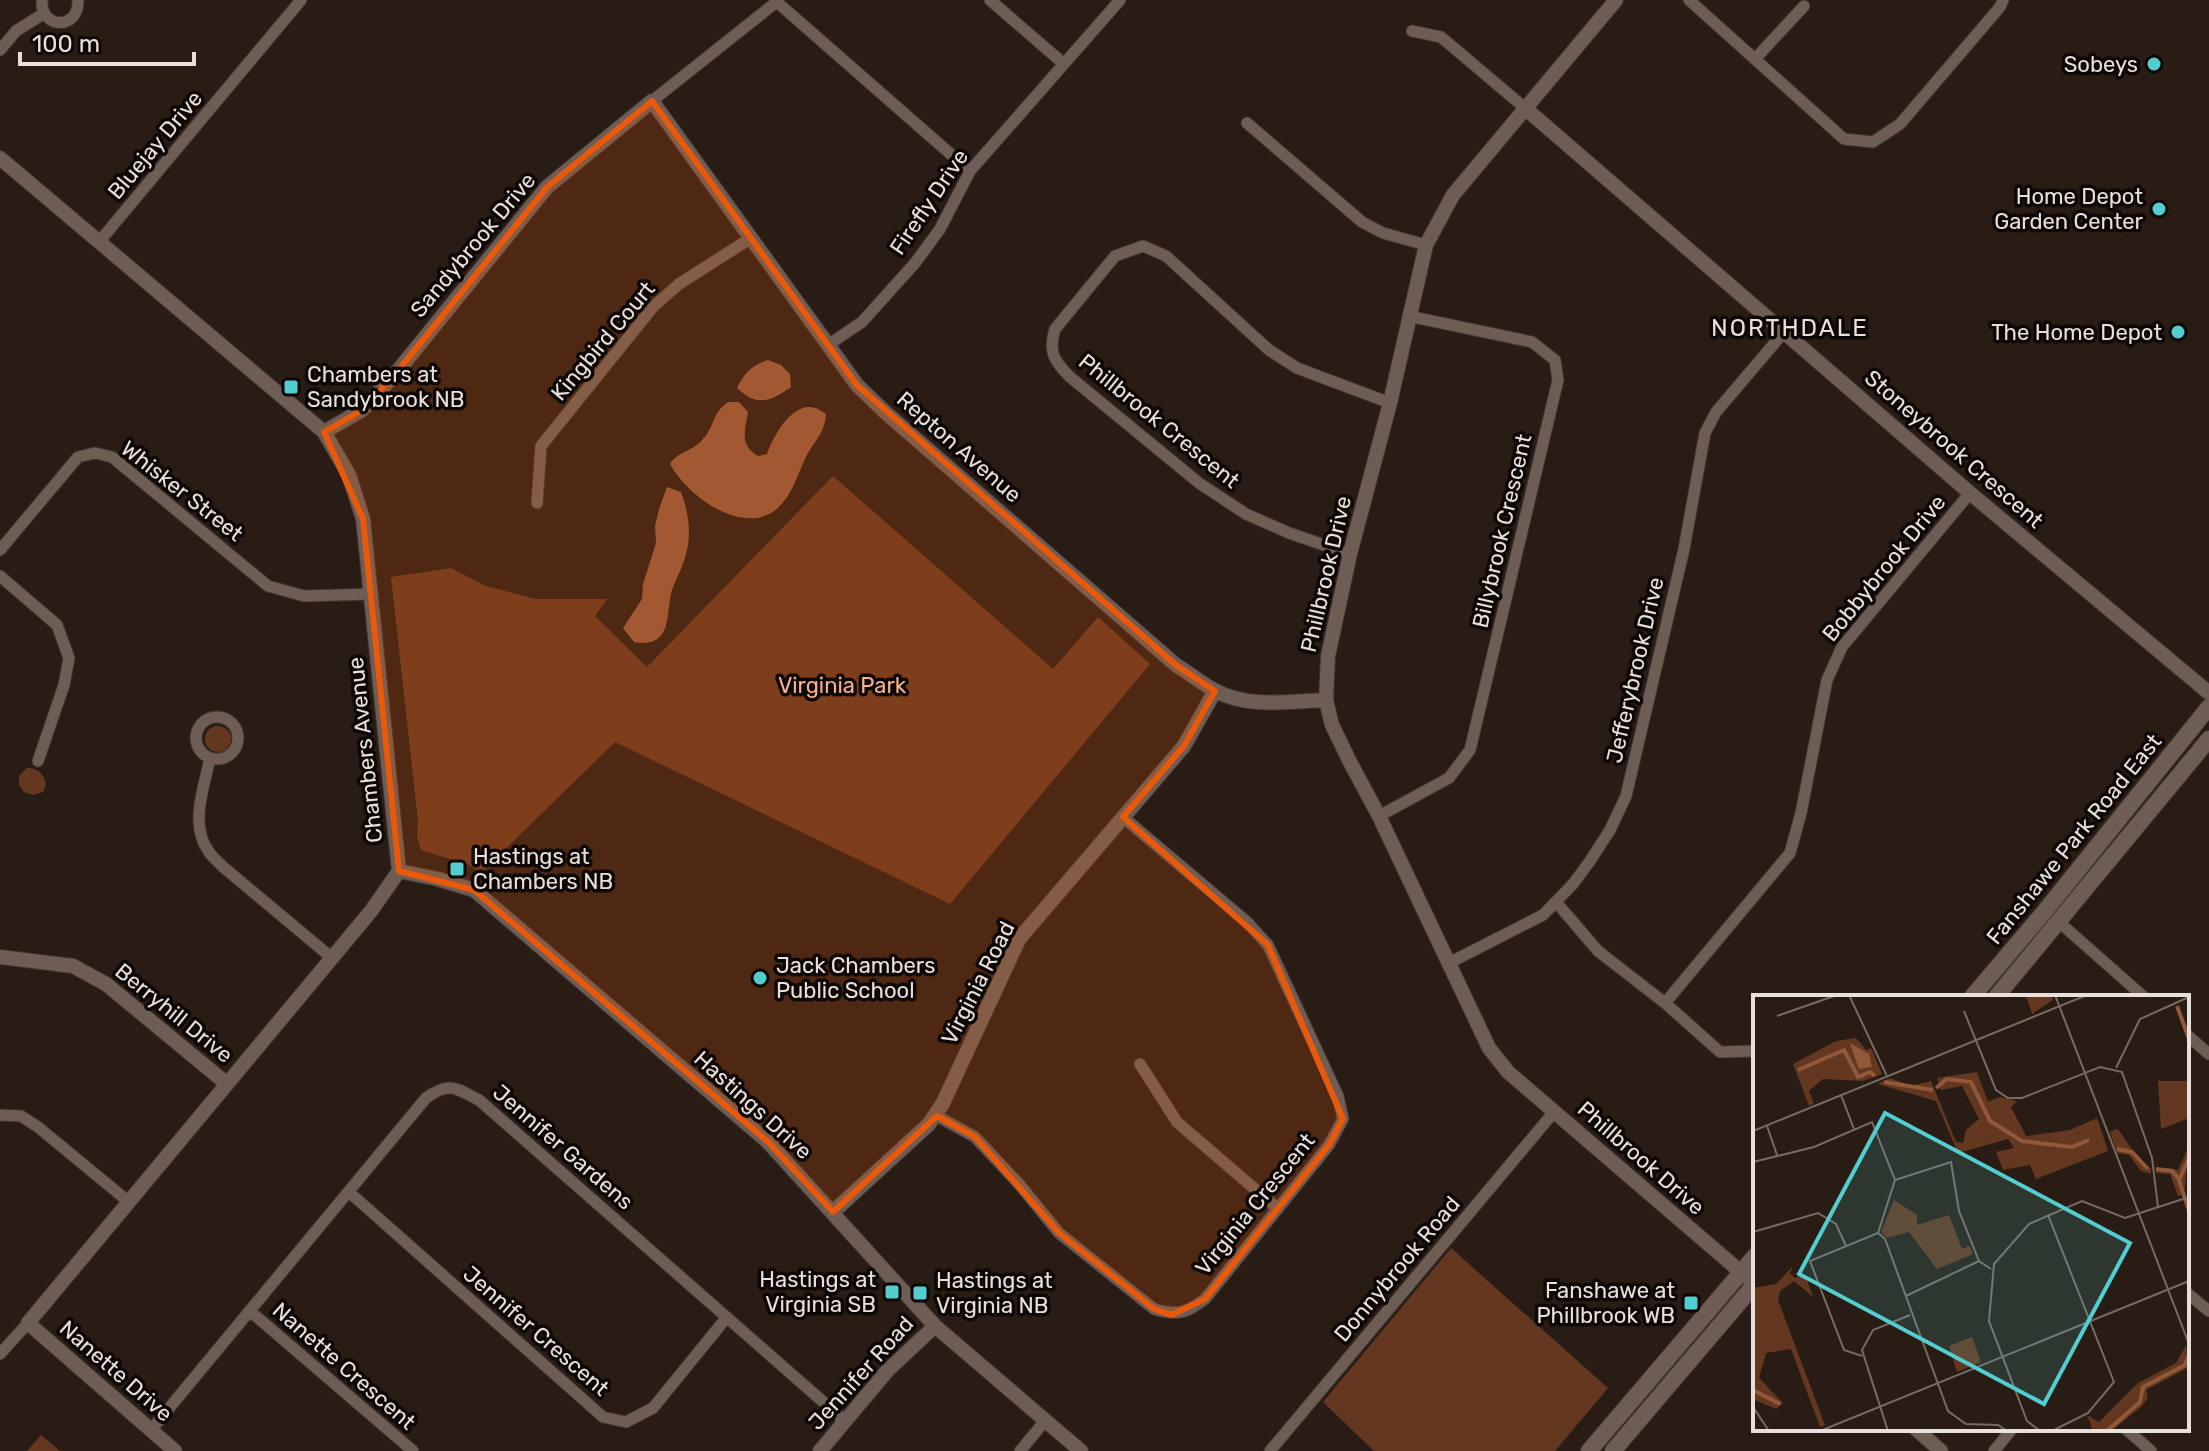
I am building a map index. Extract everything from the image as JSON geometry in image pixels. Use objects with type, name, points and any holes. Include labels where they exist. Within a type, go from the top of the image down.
[{"type":"main road","name":"Fanshawe Park Road East","points":[[1974,995],[2209,707]]},
{"type":"main road","name":"Fanshawe Park Road East","points":[[1998,995],[2209,739]]},
{"type":"main road","points":[[1589,1451],[1753,1258]]},
{"type":"main road","points":[[1613,1451],[1753,1286]]},
{"type":"street","points":[[42,0],[43,14],[51,21],[61,23],[68,21],[78,10],[78,0]]},
{"type":"street","name":"Bluejay Drive","points":[[99,242],[301,0]]},
{"type":"street","points":[[990,0],[1064,64]]},
{"type":"street","name":"Firefly Drive","points":[[828,345],[862,322],[915,263],[940,229],[970,171],[1120,0]]},
{"type":"street","name":"Phillbrook Drive","points":[[1616,0],[1453,195],[1426,245],[1390,403],[1350,554],[1328,656],[1326,700],[1332,725],[1379,816],[1489,1048],[1508,1072],[1753,1282]]},
{"type":"street","points":[[1689,0],[1844,139],[1873,142],[1900,124],[2003,0]]},
{"type":"street","name":"Sandybrook Drive","points":[[324,432],[362,410],[396,373],[547,187],[778,1],[970,171]]},
{"type":"street","points":[[1755,59],[1804,6]]},
{"type":"street","points":[[0,50],[16,31],[43,14]]},
{"type":"street","name":"Stoneybrook Crescent","points":[[1412,31],[1441,37],[1970,493],[2209,693]]},
{"type":"street","name":"Repton Avenue","points":[[652,101],[857,385],[885,412],[1176,665],[1215,691],[1235,698],[1268,703],[1326,700]]},
{"type":"street","points":[[1247,123],[1362,222],[1383,233],[1426,245]]},
{"type":"street","name":"Chambers Avenue","points":[[0,158],[324,432],[349,475],[363,519],[399,871],[371,911],[0,1354]]},
{"type":"street","name":"Kingbird Court","points":[[537,503],[541,446],[653,307],[679,284],[751,238]]},
{"type":"street","name":"Phillbrook Crescent","points":[[1350,554],[1246,514],[1199,483],[1070,377],[1056,363],[1051,343],[1055,329],[1115,256],[1143,246],[1166,256],[1269,350],[1297,368],[1390,403]]},
{"type":"street","name":"Billybrook Crescent","points":[[1379,816],[1449,778],[1470,750],[1558,380],[1555,360],[1532,342],[1408,316]]},
{"type":"street","name":"Jefferybrook Drive","points":[[1449,963],[1543,915],[1573,884],[1610,830],[1626,796],[1684,549],[1705,433],[1716,412],[1784,332]]},
{"type":"street","name":"Whisker Street","points":[[0,550],[78,457],[95,453],[112,457],[268,586],[304,596],[372,594]]},
{"type":"street","name":"Bobbybrook Drive","points":[[1665,1003],[1790,853],[1827,680],[1842,647],[1970,493]]},
{"type":"street","points":[[0,576],[57,625],[69,658],[64,685],[38,761]]},
{"type":"street","name":"Virginia Road","points":[[833,1212],[929,1124],[943,1103],[1019,939],[1184,746],[1215,691]]},
{"type":"street","points":[[210,758],[199,807],[200,831],[207,851],[332,958]]},
{"type":"street","name":"Virginia Crescent","points":[[935,1115],[975,1137],[1059,1233],[1154,1309],[1171,1315],[1191,1309],[1205,1299],[1329,1145],[1343,1119],[1338,1096],[1268,945],[1247,922],[1123,817]]},
{"type":"street","name":"Hastings Drive","points":[[399,871],[474,890],[768,1142],[935,1326],[1081,1451]]},
{"type":"street","points":[[1556,902],[1598,951],[1665,1003],[1720,1052],[1753,1051]]},
{"type":"street","points":[[2059,922],[2142,995]]},
{"type":"street","name":"Berryhill Drive","points":[[0,957],[73,966],[106,984],[227,1084]]},
{"type":"street","points":[[2189,1037],[2209,1054]]},
{"type":"street","points":[[1140,1064],[1177,1122],[1278,1209]]},
{"type":"street","name":"Jennifer Gardens","points":[[151,1430],[426,1098],[438,1089],[452,1086],[479,1100],[845,1421]]},
{"type":"street","name":"Donnybrook Road","points":[[1270,1451],[1554,1112]]},
{"type":"street","points":[[0,1115],[21,1116],[38,1127],[129,1202]]},
{"type":"street","name":"Jennifer Crescent","points":[[349,1192],[603,1417],[626,1422],[653,1408],[727,1317]]},
{"type":"street","points":[[2189,1295],[2209,1311]]},
{"type":"street","name":"Nanette Crescent","points":[[250,1311],[413,1451]]},
{"type":"street","name":"Nanette Drive","points":[[28,1323],[175,1451]]},
{"type":"street","name":"Jennifer Road","points":[[820,1451],[887,1371],[935,1326]]},
{"type":"street","points":[[1020,1451],[1045,1421]]},
{"type":"street","points":[[1918,1431],[1941,1451]]},
{"type":"street","points":[[1994,1451],[2010,1431]]},
{"type":"street","points":[[2128,1431],[2151,1451]]},
{"type":"highlighted area","points":[[652,101],[857,385],[1176,665],[1215,691],[1184,746],[1123,817],[1268,945],[1343,1119],[1329,1145],[1205,1299],[1171,1315],[1154,1309],[1059,1233],[975,1137],[937,1116],[833,1212],[768,1142],[474,890],[399,871],[363,519],[324,432],[362,410],[396,373],[547,187]]},
{"type":"green space","name":"Virginia Park","points":[[833,476],[1053,669],[1098,617],[1150,664],[950,904],[615,742],[481,873],[469,865],[421,850],[417,837],[418,821],[391,577],[451,568],[486,586],[535,599],[607,599],[595,616],[647,667]]},
{"type":"green space","points":[[218,726],[227,730],[231,739],[227,748],[218,752],[209,748],[205,739],[209,730]]},
{"type":"green space","points":[[27,768],[35,769],[42,775],[46,784],[43,792],[33,795],[24,792],[19,785],[19,776]]},
{"type":"green space","points":[[1451,1248],[1608,1388],[1555,1451],[1374,1451],[1323,1402]]},
{"type":"green space","points":[[41,1435],[60,1451],[27,1451]]},
{"type":"shaded area","points":[[768,360],[781,365],[790,374],[791,387],[764,400],[751,398],[737,388],[749,370]]},
{"type":"shaded area","points":[[728,402],[739,402],[748,412],[746,442],[758,456],[767,454],[779,430],[799,410],[815,408],[826,414],[821,433],[787,497],[778,508],[764,516],[733,516],[718,509],[689,489],[670,464],[702,440]]},
{"type":"shaded area","points":[[667,487],[681,492],[686,507],[688,546],[672,590],[662,635],[647,643],[634,642],[623,628],[642,599],[643,584],[656,543],[655,526]]},
{"type":"place","name":"Sobeys","points":[[2154,64]]},
{"type":"place","name":"Home Depot Garden Center","points":[[2159,209]]},
{"type":"place","name":"The Home Depot","points":[[2178,332]]},
{"type":"place","name":"Chambers at Sandybrook NB","points":[[291,387]]},
{"type":"place","name":"Hastings at Chambers NB","points":[[457,869]]},
{"type":"place","name":"Jack Chambers Public School","points":[[760,978]]},
{"type":"place","name":"Hastings at Virginia SB","points":[[892,1292]]},
{"type":"place","name":"Hastings at Virginia NB","points":[[920,1293]]},
{"type":"place","name":"Fanshawe at Phillbrook WB","points":[[1691,1303]]},
{"type":"district","name":"NORTHDALE","points":[[1790,328]]}]
